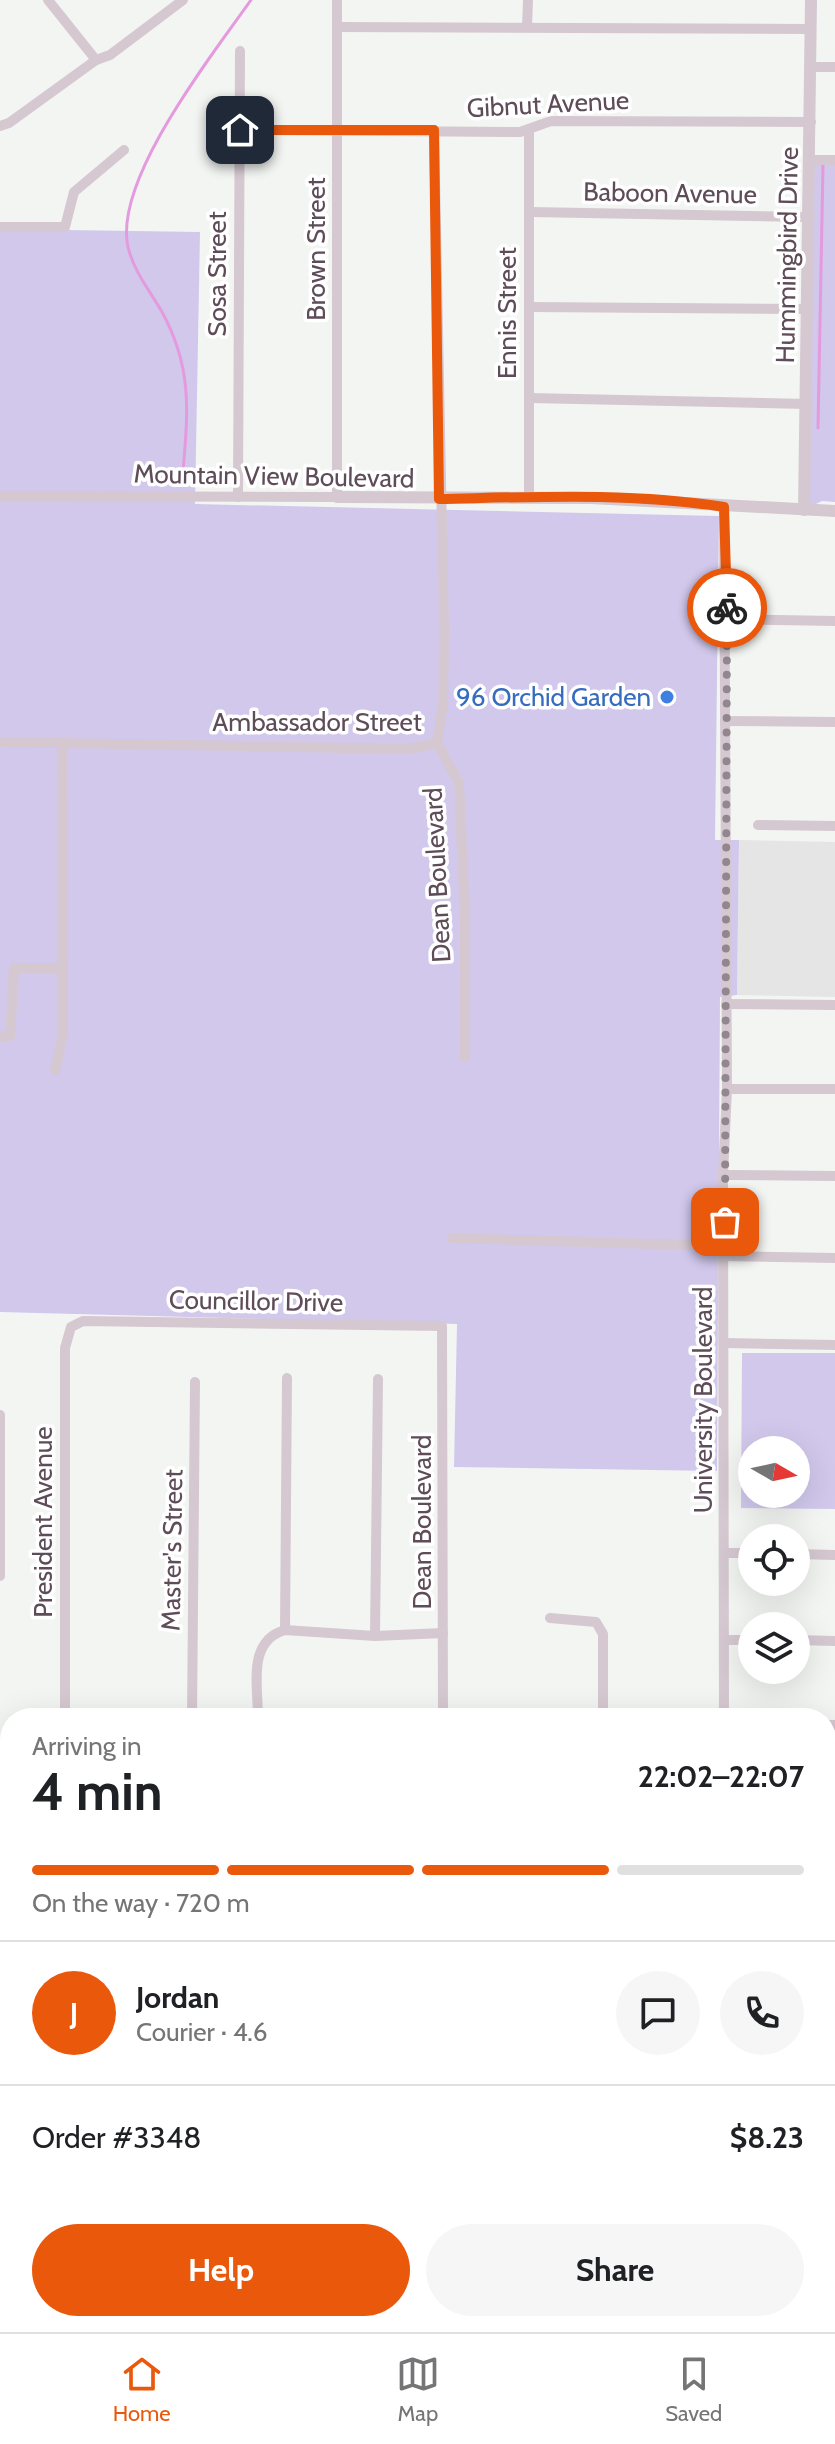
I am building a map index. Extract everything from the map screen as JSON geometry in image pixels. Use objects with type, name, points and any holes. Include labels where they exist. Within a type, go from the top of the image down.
[{"type":"street","points":[[48,0],[96,60]]},
{"type":"street","points":[[0,126],[9,123],[96,60],[110,55],[183,0]]},
{"type":"street","name":"Brown Street","points":[[337,0],[337,497]]},
{"type":"street","points":[[527,27],[528,0]]},
{"type":"street","name":"Hummingbird Drive","points":[[804,510],[808,404],[811,0]]},
{"type":"street","points":[[337,27],[811,29]]},
{"type":"street","name":"Sosa Street","points":[[238,497],[240,51]]},
{"type":"street","points":[[810,67],[835,67]]},
{"type":"street","name":"Gibnut Avenue","points":[[240,130],[529,130],[551,121],[811,122]]},
{"type":"street","name":"Ambassador Street","points":[[0,742],[410,749],[437,743],[443,704],[444,629],[434,130]]},
{"type":"street","name":"Ennis Street","points":[[529,130],[529,497]]},
{"type":"street","points":[[0,227],[65,227],[74,192],[124,150]]},
{"type":"street","points":[[811,160],[835,160]]},
{"type":"street","name":"Baboon Avenue","points":[[530,212],[810,217]]},
{"type":"street","points":[[530,307],[809,309]]},
{"type":"street","points":[[529,398],[808,404]]},
{"type":"street","name":"Mountain View Boulevard","points":[[0,496],[529,497],[691,502],[724,507],[835,511]]},
{"type":"street","name":"University Boulevard","points":[[724,507],[727,619],[727,1089],[723,1175],[724,1708]]},
{"type":"street","points":[[727,619],[835,621]]},
{"type":"street","points":[[725,721],[835,722]]},
{"type":"street","points":[[55,1070],[63,1034],[62,742]]},
{"type":"street","name":"Dean Boulevard","points":[[437,743],[459,783],[465,915],[465,1057]]},
{"type":"street","points":[[758,825],[835,826]]},
{"type":"street","points":[[0,1036],[10,1036],[14,968],[63,968]]},
{"type":"street","points":[[726,1004],[835,1005]]},
{"type":"street","points":[[727,1089],[835,1089]]},
{"type":"street","points":[[723,1175],[835,1176]]},
{"type":"street","points":[[452,1238],[835,1258]]},
{"type":"street","name":"Councillor Drive","points":[[71,1327],[83,1321],[442,1326]]},
{"type":"street","name":"Dean Boulevard","points":[[442,1326],[443,1708]]},
{"type":"street","name":"President Avenue","points":[[65,1708],[65,1348],[71,1327]]},
{"type":"street","points":[[725,1343],[835,1345]]},
{"type":"street","points":[[285,1630],[287,1378]]},
{"type":"street","points":[[375,1636],[378,1379]]},
{"type":"street","name":"Master's Street","points":[[192,1708],[195,1382]]},
{"type":"street","points":[[0,1415],[0,1576]]},
{"type":"street","points":[[724,1553],[738,1553]]},
{"type":"street","points":[[810,1554],[835,1555]]},
{"type":"street","points":[[550,1618],[585,1619],[596,1622],[600,1628],[603,1634],[603,1708]]},
{"type":"street","points":[[258,1708],[259,1651],[264,1640],[285,1630],[375,1636],[443,1633]]},
{"type":"street","points":[[724,1640],[738,1640]]},
{"type":"street","points":[[810,1640],[835,1641]]},
{"type":"shaded area","points":[[811,160],[835,160],[835,502],[822,501],[804,510]]},
{"type":"shaded area","points":[[0,229],[200,232],[195,504],[719,516],[715,840],[739,840],[737,995],[720,997],[717,1471],[454,1467],[457,1324],[0,1312]]},
{"type":"shaded area","points":[[739,840],[835,842],[835,997],[737,995]]},
{"type":"shaded area","points":[[742,1353],[835,1353],[835,1509],[741,1508],[810,1508],[810,1436],[741,1436]]},
{"type":"waterway","points":[[182,484],[187,417],[180,355],[173,334],[131,256],[127,219],[150,154],[191,84],[251,0]]},
{"type":"waterway","points":[[818,428],[823,164]]},
{"type":"way so far","points":[[725,1222],[727,608]]},
{"type":"place","name":"96 Orchid Garden","points":[[667,697]]},
{"type":"route","points":[[240,130],[434,130],[439,499],[591,498],[691,502],[724,507],[727,608]]}]
